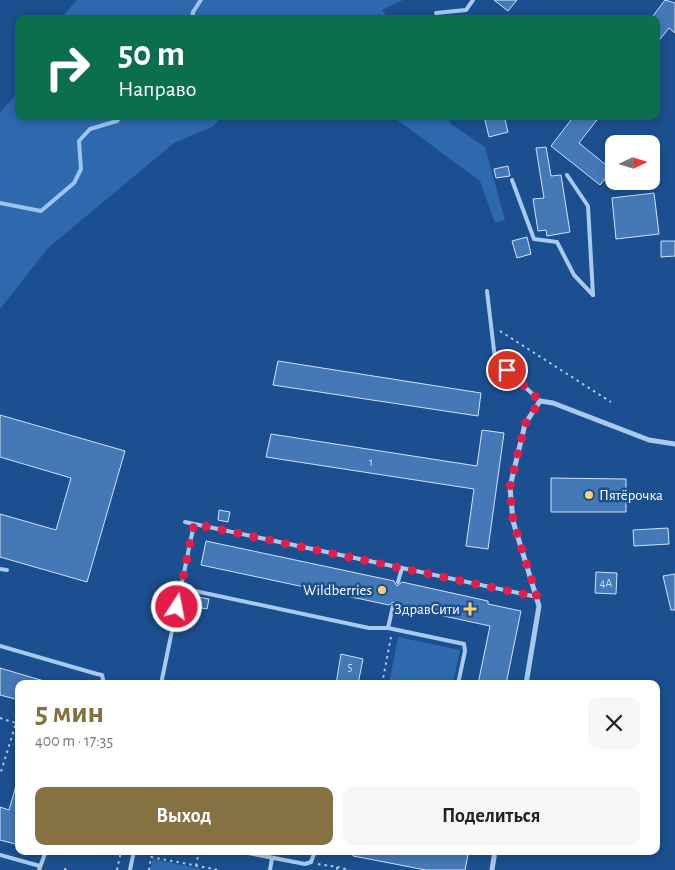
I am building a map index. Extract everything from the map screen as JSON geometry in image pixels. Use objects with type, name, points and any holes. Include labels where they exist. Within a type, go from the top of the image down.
[{"type":"street","points":[[527,680],[538,613],[537,597],[513,521],[510,503],[513,475],[525,424],[540,401],[553,403],[649,440],[675,444]]},
{"type":"street","points":[[492,870],[494,855]]},
{"type":"lane","points":[[436,13],[466,10],[473,0]]},
{"type":"lane","points":[[512,180],[534,239],[557,242],[574,275],[593,295],[588,206],[567,175]]},
{"type":"lane","points":[[487,291],[495,359],[540,401]]},
{"type":"lane","points":[[185,522],[537,597]]},
{"type":"lane","points":[[162,680],[194,524]]},
{"type":"lane","points":[[398,582],[402,568]]},
{"type":"lane","points":[[0,569],[7,570]]},
{"type":"lane","points":[[181,588],[370,628],[391,628],[464,644],[466,651],[459,680]]},
{"type":"lane","points":[[391,628],[393,606]]},
{"type":"lane","points":[[0,646],[102,675],[103,680]]},
{"type":"lane","points":[[0,855],[39,868],[44,855]]},
{"type":"lane","points":[[130,870],[133,855]]},
{"type":"lane","points":[[257,855],[305,864],[311,862],[314,855]]},
{"type":"lane","points":[[270,870],[272,858]]},
{"type":"path","points":[[491,326],[611,402]]},
{"type":"path","points":[[383,680],[391,628]]},
{"type":"path","points":[[0,718],[15,723]]},
{"type":"path","points":[[0,775],[15,726]]},
{"type":"path","points":[[117,870],[120,855]]},
{"type":"path","points":[[196,866],[198,855]]},
{"type":"path","points":[[148,870],[151,857],[219,870]]},
{"type":"path","points":[[311,862],[337,869],[350,870]]},
{"type":"path","points":[[64,869],[69,870]]},
{"type":"shaded area","points":[[77,0],[403,0],[382,10],[385,15],[64,15]]},
{"type":"shaded area","points":[[15,96],[15,120],[218,120],[214,126],[174,143],[48,248],[0,309],[0,112]]},
{"type":"shaded area","points":[[397,120],[448,120],[451,124],[485,147],[505,220],[495,223],[480,181]]},
{"type":"shaded area","points":[[398,637],[460,650],[454,680],[390,680]]},
{"type":"shaded area","points":[[153,859],[202,869],[202,870],[150,870]]},
{"type":"building","points":[[494,0],[517,0],[508,11]]},
{"type":"building","points":[[665,0],[675,3],[675,33],[669,28],[660,39],[660,15],[654,15]]},
{"type":"building","points":[[485,120],[505,120],[508,132],[489,137]]},
{"type":"building","points":[[571,120],[597,120],[579,143],[605,164],[605,179],[600,185],[551,146]]},
{"type":"building","points":[[546,147],[551,176],[561,175],[570,232],[547,236],[546,230],[538,231],[533,199],[544,198],[536,148]]},
{"type":"building","points":[[508,166],[510,176],[496,178],[494,169]]},
{"type":"building","points":[[654,193],[659,234],[616,239],[612,198]]},
{"type":"building","points":[[527,237],[531,254],[517,258],[512,241]]},
{"type":"building","points":[[661,241],[675,241],[675,256],[661,257]]},
{"type":"building","points":[[278,361],[481,393],[478,416],[273,385]]},
{"type":"building","points":[[0,415],[125,451],[87,582],[0,557],[0,514],[56,530],[71,478],[0,457]]},
{"type":"building","points":[[482,430],[504,433],[488,549],[466,546],[474,489],[266,457],[271,434],[477,466]]},
{"type":"building","name":"Пятёрочка","points":[[551,478],[626,479],[626,512],[551,512]]},
{"type":"building","points":[[219,510],[230,512],[228,522],[218,520]]},
{"type":"building","points":[[668,528],[669,544],[634,546],[633,530]]},
{"type":"building","points":[[206,541],[394,581],[397,586],[402,582],[488,601],[488,604],[521,611],[507,680],[479,680],[490,626],[397,606],[393,602],[389,605],[201,565]]},
{"type":"building","points":[[596,572],[617,573],[616,594],[595,593]]},
{"type":"building","points":[[675,574],[675,610],[671,610],[663,576]]},
{"type":"building","points":[[198,597],[209,599],[207,609],[196,607]]},
{"type":"building","points":[[341,654],[363,659],[359,680],[337,680]]},
{"type":"building","points":[[0,668],[41,680],[15,680],[15,699],[0,695]]},
{"type":"building","points":[[15,789],[15,844],[0,840],[0,807],[9,810]]},
{"type":"building","points":[[468,855],[465,870],[426,870],[353,856]]},
{"type":"waterway","points":[[193,15],[201,0]]},
{"type":"waterway","points":[[0,203],[41,211],[74,183],[81,169],[79,141],[90,129],[118,120]]},
{"type":"place","name":"Пятёрочка","points":[[589,495]]},
{"type":"place","name":"Wildberries","points":[[382,590]]},
{"type":"place","name":"ЗдравСити","points":[[470,609]]},
{"type":"route","points":[[177,607],[194,524],[537,597],[513,521],[510,487],[525,424],[540,401],[507,370]]}]
